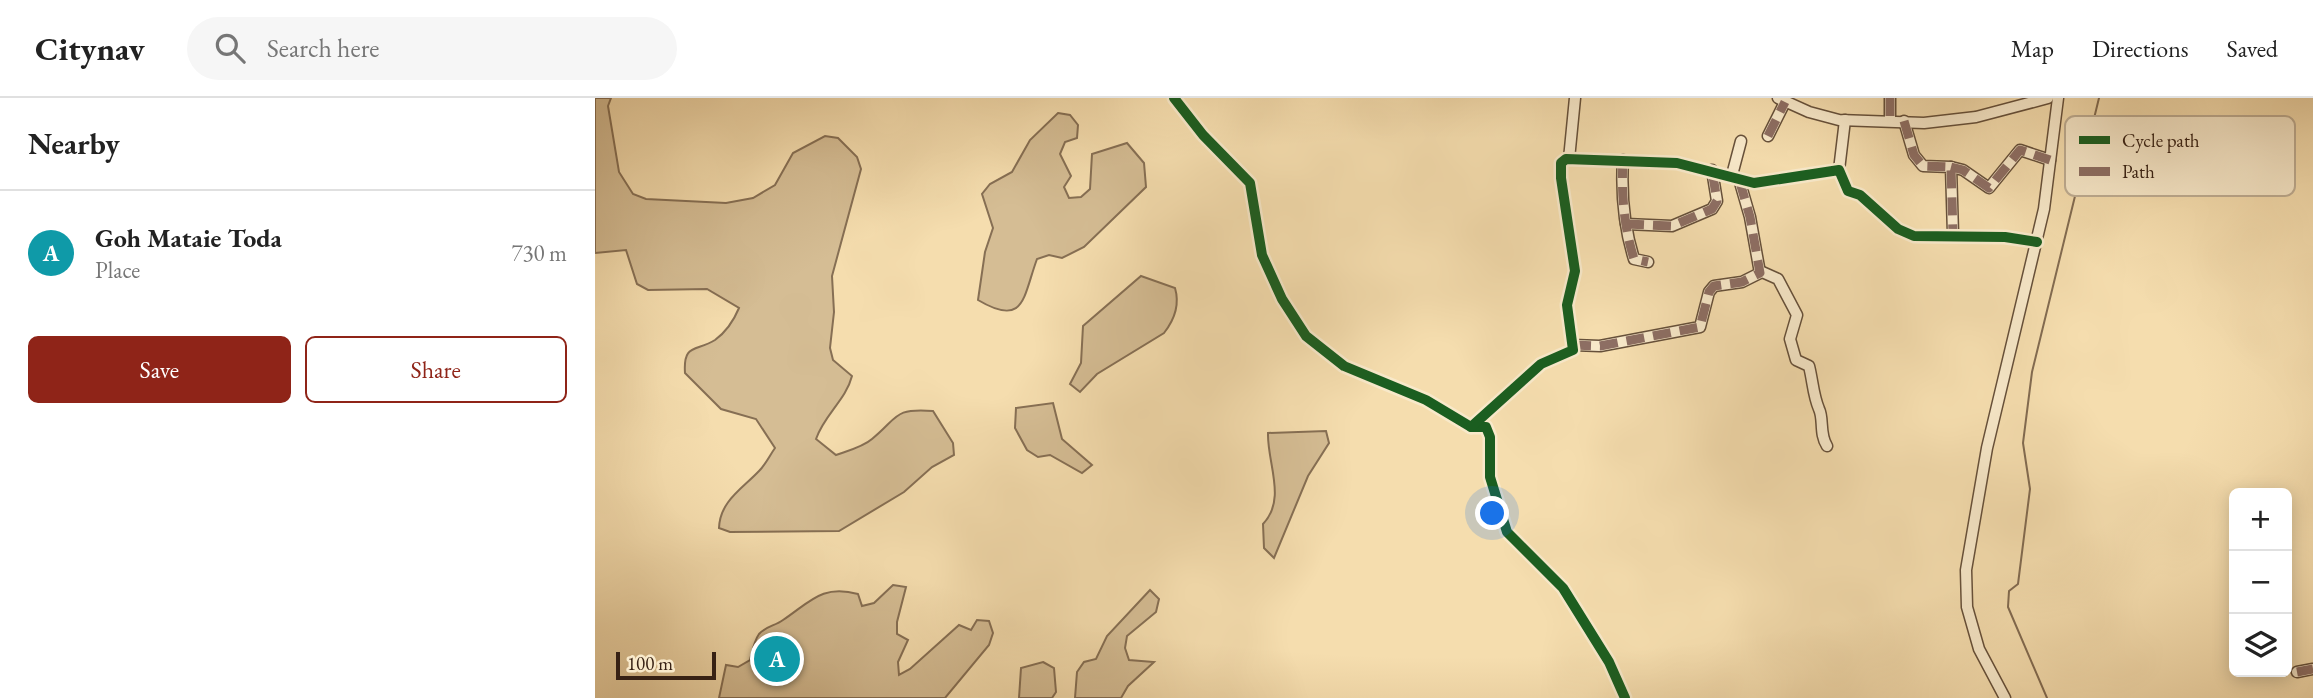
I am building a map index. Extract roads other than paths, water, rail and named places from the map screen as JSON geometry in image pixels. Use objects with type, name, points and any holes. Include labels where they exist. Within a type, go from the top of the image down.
[{"type":"street","points":[[1174,98],[1203,135],[1250,183],[1262,255],[1282,299],[1306,336],[1344,366],[1426,400],[1471,426],[1486,427],[1490,437],[1490,477],[1507,531],[1563,588],[1609,662],[1625,698]]},
{"type":"street","points":[[1569,159],[1575,98]]},
{"type":"street","points":[[1890,98],[1890,120]]},
{"type":"street","points":[[1767,135],[1780,99],[1845,120],[1904,121],[1958,120],[2048,98]]},
{"type":"street","points":[[2005,698],[1979,649],[1967,607],[1966,570],[1986,448],[2037,242],[2058,98]]},
{"type":"street","points":[[1845,120],[1839,170],[1848,191],[1860,195],[1898,229],[1914,236],[1953,234],[2037,242]]},
{"type":"street","points":[[1904,121],[1914,155],[1923,166],[1963,170],[1989,188],[2020,150],[2050,160]]},
{"type":"street","points":[[1741,141],[1735,177],[1761,271],[1778,279],[1797,315],[1791,348],[1796,360],[1809,366],[1814,400],[1821,410],[1820,425],[1827,446]]},
{"type":"street","points":[[1471,426],[1541,364],[1571,352],[1573,345],[1567,305],[1574,265],[1566,228],[1561,163],[1569,159],[1623,160],[1712,170],[1766,183],[1839,170]]},
{"type":"street","points":[[1623,160],[1626,224],[1634,259],[1648,262]]},
{"type":"street","points":[[1951,167],[1953,234]]},
{"type":"street","points":[[1626,224],[1672,226],[1712,209],[1717,201],[1712,170]]},
{"type":"street","points":[[1573,345],[1600,346],[1700,327],[1709,292],[1714,286],[1742,282],[1761,271]]},
{"type":"street","points":[[2297,672],[2313,669]]},
{"type":"waterway","points":[[2095,116],[2099,98]]},
{"type":"waterway","points":[[2047,698],[2008,607],[2009,591],[2018,584],[2030,489],[2023,443],[2032,372],[2075,196]]},
{"type":"place","name":"Goh Mataie Toda","points":[[777,659]]}]
